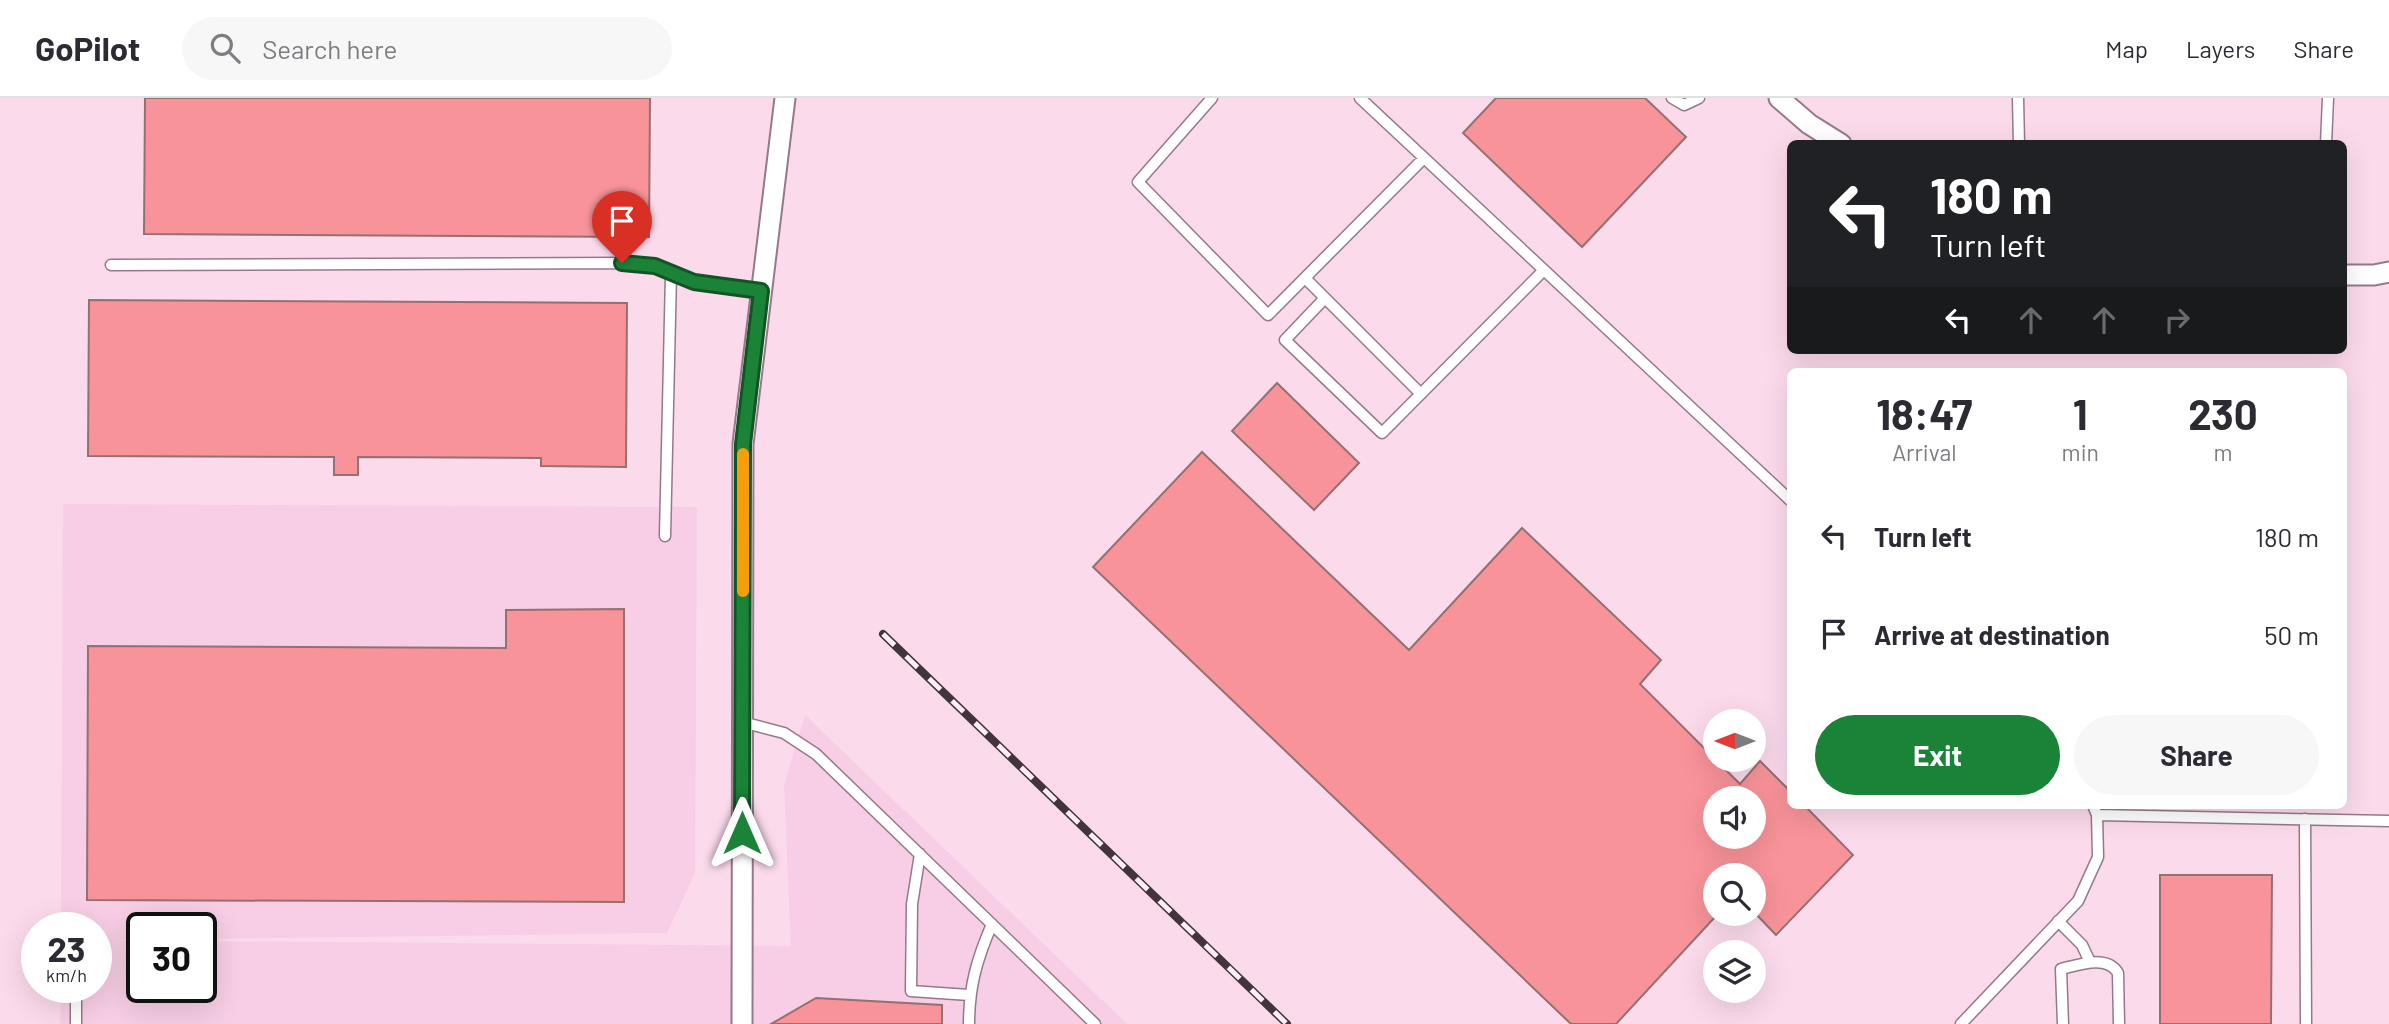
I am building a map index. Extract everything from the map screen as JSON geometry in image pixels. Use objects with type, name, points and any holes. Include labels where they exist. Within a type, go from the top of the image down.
[{"type":"street","points":[[742,1024],[743,444],[785,98]]},
{"type":"street","points":[[1779,98],[1809,124],[1835,140]]},
{"type":"street","points":[[2347,275],[2384,277]]},
{"type":"lane","points":[[1212,98],[1139,182],[1268,315],[1424,158]]},
{"type":"lane","points":[[1360,98],[1787,497]]},
{"type":"lane","points":[[1672,98],[1684,105],[1699,98]]},
{"type":"lane","points":[[2018,98],[2019,140]]},
{"type":"lane","points":[[2326,140],[2328,98]]},
{"type":"lane","points":[[111,265],[622,263],[655,266],[694,282],[761,291]]},
{"type":"lane","points":[[1325,298],[1285,340],[1382,433],[1544,270]]},
{"type":"lane","points":[[665,536],[671,274]]},
{"type":"lane","points":[[1305,278],[1421,394]]},
{"type":"lane","points":[[742,722],[784,733],[817,754],[1095,1024]]},
{"type":"lane","points":[[1961,1024],[2078,901],[2098,856],[2095,810],[2389,821]]},
{"type":"lane","points":[[2305,819],[2306,1024]]},
{"type":"lane","points":[[920,854],[912,904],[911,991],[969,995]]},
{"type":"lane","points":[[2058,921],[2082,945],[2090,962]]},
{"type":"lane","points":[[969,1024],[969,995],[979,954],[992,924]]},
{"type":"lane","points":[[2063,1024],[2061,970],[2090,962],[2111,965],[2118,973],[2119,1024]]},
{"type":"lane","points":[[76,1003],[76,1024]]},
{"type":"shaded area","points":[[63,504],[697,507],[695,873],[667,933],[217,939],[217,912],[126,912],[126,940],[112,940],[112,912],[61,912]]},
{"type":"shaded area","points":[[805,715],[1127,1024],[60,1024],[61,1003],[112,1003],[112,940],[126,940],[126,1003],[217,1003],[217,941],[791,946],[784,785]]},
{"type":"building","points":[[145,98],[650,98],[649,237],[144,234]]},
{"type":"building","points":[[1496,98],[1645,98],[1686,137],[1582,247],[1463,133]]},
{"type":"building","points":[[89,300],[627,303],[626,467],[541,466],[541,458],[358,457],[358,475],[334,475],[334,457],[88,456]]},
{"type":"building","points":[[1277,383],[1359,463],[1314,510],[1232,431]]},
{"type":"building","points":[[1202,452],[1409,650],[1522,528],[1661,660],[1640,684],[1703,747],[1703,772],[1728,772],[1740,784],[1750,772],[1766,772],[1766,767],[1787,788],[1787,809],[1808,809],[1853,855],[1776,935],[1766,925],[1766,863],[1703,863],[1703,926],[1707,926],[1616,1024],[1571,1024],[1093,567]]},
{"type":"building","points":[[624,609],[624,902],[87,900],[88,646],[506,648],[506,610]]},
{"type":"building","points":[[2160,875],[2272,875],[2271,1024],[2160,1024]]},
{"type":"building","points":[[816,998],[942,1005],[942,1024],[771,1024]]},
{"type":"railway","points":[[883,634],[1287,1024]]},
{"type":"slow traffic","points":[[743,454],[743,591]]},
{"type":"route","points":[[622,263],[655,266],[694,282],[761,291],[743,444],[742,833]]}]
